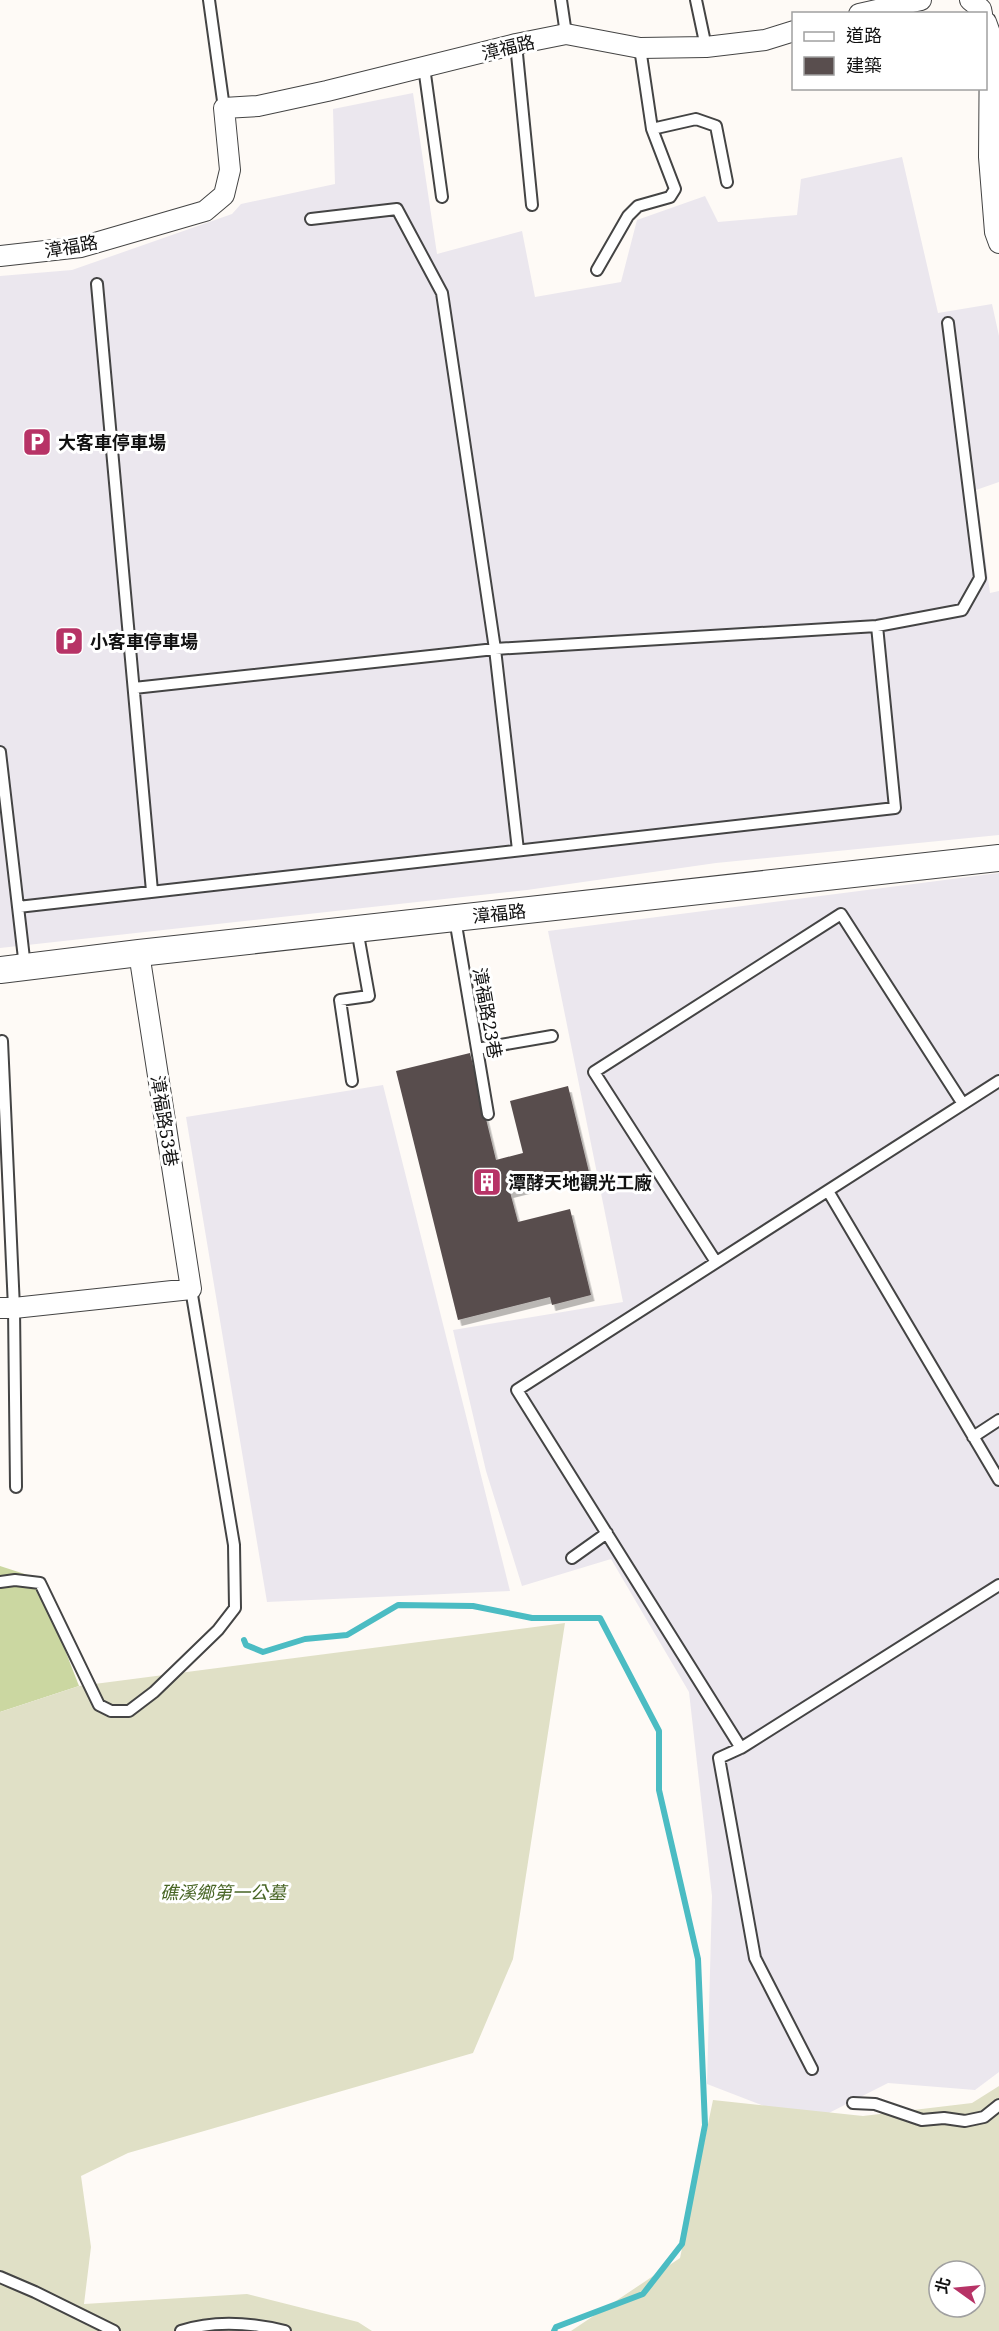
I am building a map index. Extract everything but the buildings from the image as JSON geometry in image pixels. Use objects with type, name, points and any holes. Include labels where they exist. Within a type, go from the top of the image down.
[{"type":"street","points":[[868,12],[921,0]]},
{"type":"street","points":[[970,0],[982,12]]},
{"type":"street","points":[[987,25],[990,33],[989,157],[995,232],[999,243]]},
{"type":"street","name":"漳福路","points":[[0,256],[81,247],[205,211],[224,195],[230,170],[224,108],[258,106],[566,34],[640,48],[706,47],[765,40],[792,32]]},
{"type":"street","name":"漳福路","points":[[12,969],[999,858]]},
{"type":"street","name":"漳福路53巷","points":[[139,953],[191,1289]]},
{"type":"street","points":[[7,1308],[191,1289]]},
{"type":"lane","name":"漳福路","points":[[208,0],[224,108]]},
{"type":"lane","points":[[561,0],[566,34]]},
{"type":"lane","points":[[696,0],[706,47]]},
{"type":"lane","points":[[516,44],[532,205]]},
{"type":"lane","points":[[597,270],[628,216],[638,206],[670,197],[675,189],[652,129],[640,48]]},
{"type":"lane","points":[[424,67],[442,197]]},
{"type":"lane","points":[[652,129],[696,119],[716,126],[727,182]]},
{"type":"lane","points":[[311,219],[397,209],[442,293],[495,649],[518,850]]},
{"type":"lane","points":[[97,284],[152,891]]},
{"type":"lane","points":[[134,688],[495,649],[877,626],[962,610],[980,578],[948,323]]},
{"type":"lane","points":[[18,907],[895,808],[877,626]]},
{"type":"lane","points":[[0,752],[18,907],[12,969]]},
{"type":"lane","points":[[716,1262],[594,1072],[712,996],[841,914],[963,1104]]},
{"type":"lane","name":"漳福路23巷","points":[[454,918],[488,1114]]},
{"type":"lane","points":[[352,1081],[340,1000],[369,996],[357,929]]},
{"type":"lane","points":[[477,1049],[552,1036]]},
{"type":"lane","points":[[2,1041],[7,1308],[16,1487]]},
{"type":"lane","points":[[741,1748],[517,1389],[999,1081]]},
{"type":"lane","points":[[828,1191],[999,1480]]},
{"type":"lane","points":[[0,1582],[15,1580],[40,1583],[99,1705],[111,1711],[129,1711],[154,1692],[218,1630],[235,1608],[234,1545],[191,1289]]},
{"type":"lane","points":[[974,1437],[999,1420]]},
{"type":"lane","points":[[572,1558],[607,1533]]},
{"type":"lane","points":[[812,2069],[755,1958],[719,1758],[741,1748],[999,1585]]},
{"type":"lane","points":[[853,2103],[875,2104],[921,2120],[944,2118],[965,2121],[984,2117],[999,2104]]},
{"type":"lane","points":[[0,2277],[114,2331]]},
{"type":"lane","points":[[181,2331],[195,2326],[218,2324],[263,2326],[285,2331]]},
{"type":"shaded area","points":[[413,93],[437,254],[522,231],[535,297],[621,282],[637,220],[705,196],[718,222],[797,215],[801,179],[902,157],[938,313],[992,304],[999,336],[999,482],[976,490],[990,593],[999,591],[999,835],[716,863],[527,890],[0,948],[0,276],[72,270],[232,214],[241,204],[335,184],[333,109]]},
{"type":"shaded area","points":[[999,873],[999,2072],[975,2090],[888,2083],[817,2119],[774,2110],[707,2084],[712,1896],[689,1692],[611,1559],[522,1586],[486,1471],[453,1330],[623,1302],[548,931]]},
{"type":"shaded area","points":[[383,1085],[510,1591],[267,1602],[186,1117]]},
{"type":"green space","points":[[0,1566],[37,1578],[79,1686],[0,1712]]},
{"type":"green space","name":"礁溪鄉第一公墓","points":[[565,1623],[513,1959],[473,2053],[128,2153],[81,2176],[91,2247],[84,2304],[247,2294],[358,2322],[372,2331],[0,2331],[0,1712],[79,1686]]},
{"type":"green space","points":[[999,2086],[999,2331],[571,2331],[680,2258],[713,2100],[863,2116],[972,2103]]},
{"type":"waterway","points":[[244,1640],[246,1645],[263,1652],[305,1639],[347,1635],[398,1605],[473,1606],[532,1618],[600,1618],[659,1731],[659,1790],[698,1959],[705,2125],[682,2244],[643,2294],[556,2327],[554,2331]]},
{"type":"place","name":"大客車停車場","points":[[37,442]]},
{"type":"place","name":"小客車停車場","points":[[69,641]]},
{"type":"place","name":"潭酵天地觀光工廠","points":[[487,1182]]}]
